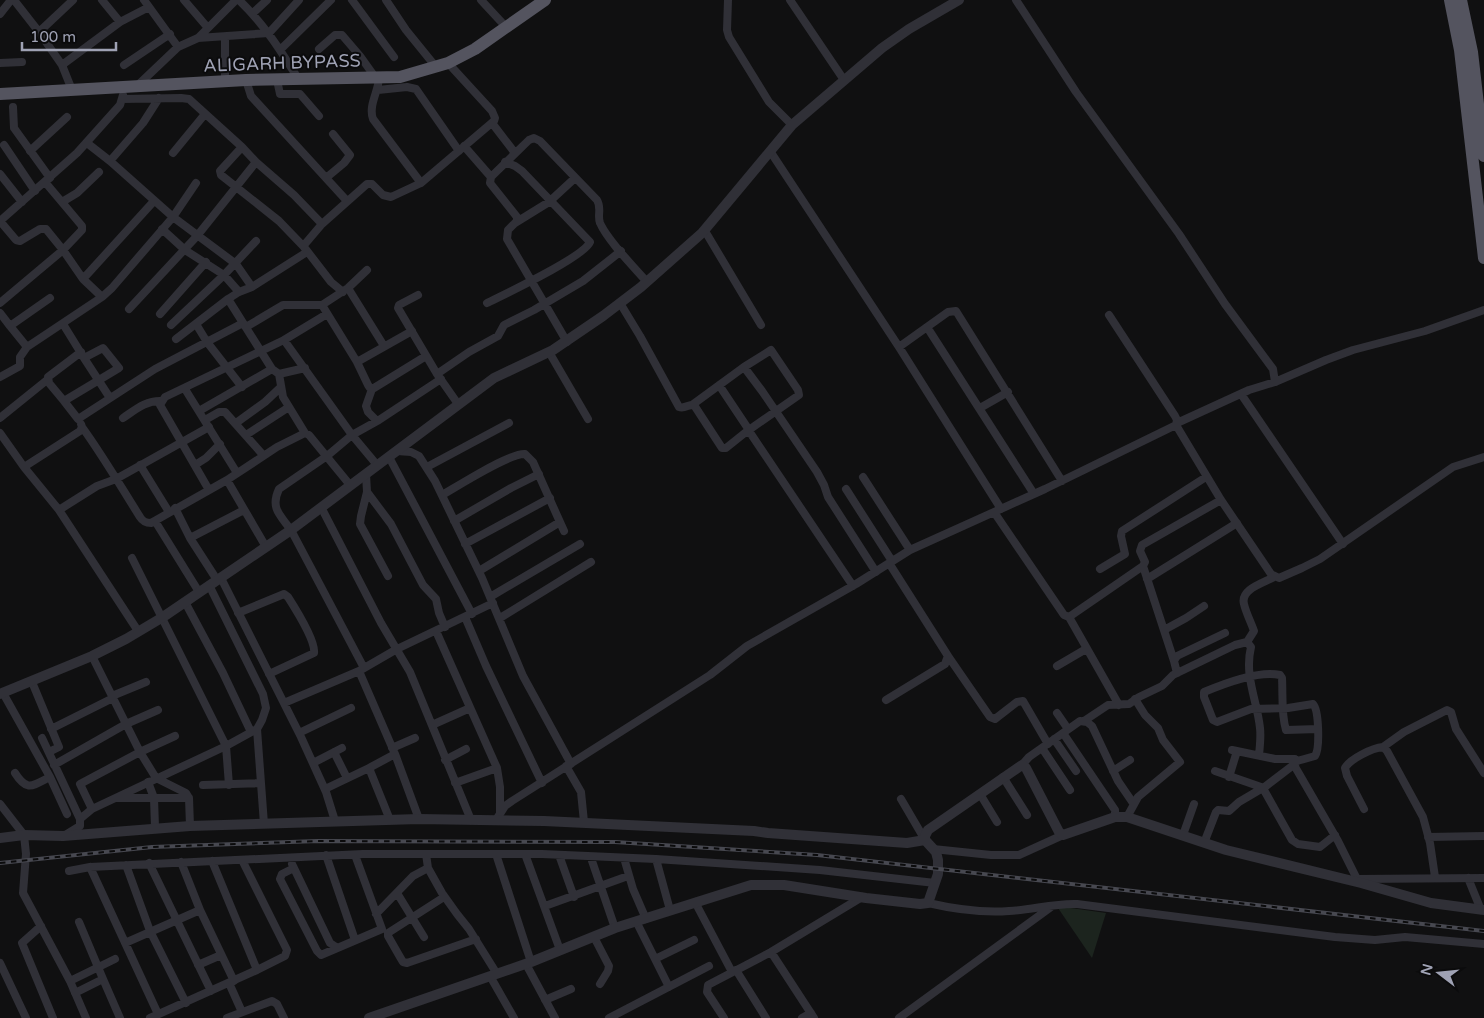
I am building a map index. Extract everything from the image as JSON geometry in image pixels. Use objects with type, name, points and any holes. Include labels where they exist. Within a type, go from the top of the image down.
[{"type":"highway","name":"ALIGARH BYPASS","points":[[0,94],[72,90],[126,92],[246,80],[278,86],[299,80],[378,82],[442,65],[475,49],[545,0]]},
{"type":"highway","points":[[1450,0],[1460,50],[1484,258]]},
{"type":"highway","points":[[1461,0],[1472,52],[1484,156]]},
{"type":"street","points":[[0,14],[13,0],[62,65],[72,90]]},
{"type":"street","points":[[38,32],[72,0]]},
{"type":"street","points":[[102,0],[120,22]]},
{"type":"street","points":[[184,0],[208,28]]},
{"type":"street","points":[[253,13],[267,0]]},
{"type":"street","points":[[198,38],[269,33],[299,0]]},
{"type":"street","points":[[280,50],[331,0]]},
{"type":"street","points":[[352,0],[394,57]]},
{"type":"street","points":[[306,249],[305,244],[322,224],[346,201],[370,183],[383,195],[391,197],[421,183],[492,123],[495,118],[492,111],[406,30],[386,0]]},
{"type":"street","points":[[481,0],[506,28]]},
{"type":"street","points":[[728,0],[727,30],[730,40],[769,102],[792,126]]},
{"type":"street","points":[[790,0],[844,80]]},
{"type":"street","points":[[67,814],[50,777],[1,694],[92,656],[163,617],[291,530],[458,404],[505,371],[567,342],[647,282],[705,231],[792,126],[870,57],[909,29],[959,0]]},
{"type":"street","points":[[1016,0],[1076,92],[1179,234],[1273,369],[1274,382]]},
{"type":"street","points":[[102,297],[83,279],[63,250],[44,228],[20,240],[16,240],[0,221],[48,180],[87,143],[114,113],[126,92],[178,47],[198,38],[233,1],[253,13],[269,33],[299,80]]},
{"type":"street","points":[[62,65],[146,3],[178,47]]},
{"type":"street","points":[[124,65],[170,34]]},
{"type":"street","points":[[319,49],[335,35],[342,35],[360,56],[378,82],[416,90],[461,148],[491,177]]},
{"type":"street","points":[[225,37],[225,82]]},
{"type":"street","points":[[0,63],[22,62]]},
{"type":"street","points":[[246,80],[251,96],[346,201]]},
{"type":"street","points":[[378,82],[371,113],[373,119],[421,183]]},
{"type":"street","points":[[278,86],[282,95],[300,94],[319,116]]},
{"type":"street","points":[[126,92],[159,98],[189,100],[294,195],[322,224]]},
{"type":"street","points":[[110,161],[143,123],[159,98]]},
{"type":"street","points":[[0,303],[63,250],[79,234],[82,226],[62,202],[14,128],[13,107]]},
{"type":"street","points":[[173,153],[205,114]]},
{"type":"street","points":[[30,151],[67,117]]},
{"type":"street","points":[[492,123],[515,153]]},
{"type":"street","points":[[326,178],[344,164],[350,155],[333,134]]},
{"type":"street","points":[[515,223],[518,220],[517,216],[491,186],[491,177],[529,140],[534,138],[540,141],[599,203],[599,220],[601,225],[647,282]]},
{"type":"street","points":[[87,143],[173,217],[236,264],[252,287]]},
{"type":"street","points":[[4,145],[35,191]]},
{"type":"street","points":[[242,147],[220,171],[220,175],[279,221],[306,249],[331,282],[345,290],[384,346]]},
{"type":"street","points":[[770,151],[899,347],[997,510],[1064,616],[1069,617],[1119,705]]},
{"type":"street","points":[[129,309],[162,272],[185,250],[256,162]]},
{"type":"street","points":[[487,303],[573,256],[589,244],[588,239],[552,200],[522,171],[505,162]]},
{"type":"street","points":[[62,202],[77,193],[99,172]]},
{"type":"street","points":[[0,174],[22,202]]},
{"type":"street","points":[[567,342],[507,238],[508,230],[515,223],[552,200],[575,178]]},
{"type":"street","points":[[0,378],[20,366],[20,357],[28,348],[102,297],[112,288],[173,217],[196,183]]},
{"type":"street","points":[[83,279],[154,201]]},
{"type":"street","points":[[162,229],[185,250],[224,275],[239,292]]},
{"type":"street","points":[[705,231],[761,326]]},
{"type":"street","points":[[171,325],[236,264],[256,242]]},
{"type":"street","points":[[176,340],[228,299],[252,287],[306,249]]},
{"type":"street","points":[[419,819],[361,670],[291,530],[275,507],[275,498],[279,489],[327,456],[352,435],[377,421],[439,377],[469,352],[498,336],[504,325],[545,304],[583,281],[621,251]]},
{"type":"street","points":[[160,314],[206,262]]},
{"type":"street","points":[[78,419],[155,369],[283,304],[322,305],[345,290],[366,270]]},
{"type":"street","points":[[418,295],[398,306],[426,356],[458,404]]},
{"type":"street","points":[[10,326],[50,298]]},
{"type":"street","points":[[228,299],[272,369],[279,374],[283,397],[305,433],[309,435],[350,485]]},
{"type":"street","points":[[620,303],[681,408],[692,405],[771,349],[799,392],[797,397],[726,448],[722,448],[696,407],[692,405]]},
{"type":"street","points":[[322,305],[357,362],[368,385],[372,388]]},
{"type":"street","points":[[498,816],[505,806],[710,675],[747,646],[853,586],[910,550],[1062,481],[1241,394],[1354,350],[1425,331],[1484,310]]},
{"type":"street","points":[[899,347],[948,312],[956,311],[1062,481]]},
{"type":"street","points":[[0,313],[28,348]]},
{"type":"street","points":[[209,490],[160,405],[162,401],[165,397],[185,389],[227,366],[262,352],[326,314]]},
{"type":"street","points":[[1109,315],[1175,416],[1176,424],[1206,477],[1274,577]]},
{"type":"street","points":[[63,324],[110,398]]},
{"type":"street","points":[[196,324],[207,342],[242,387]]},
{"type":"street","points":[[928,327],[1034,494]]},
{"type":"street","points":[[357,362],[412,331]]},
{"type":"street","points":[[284,340],[352,435],[377,465]]},
{"type":"street","points":[[0,418],[48,380],[48,377],[58,368],[83,355],[103,348],[119,368],[64,400]]},
{"type":"street","points":[[549,352],[588,419]]},
{"type":"street","points":[[377,421],[368,412],[366,406],[372,388],[426,356]]},
{"type":"street","points":[[744,367],[822,480],[828,497],[876,572]]},
{"type":"street","points":[[279,374],[305,368]]},
{"type":"street","points":[[199,411],[272,369]]},
{"type":"street","points":[[48,380],[102,453],[143,522],[155,521],[227,480],[263,455],[305,433]]},
{"type":"street","points":[[719,385],[853,586]]},
{"type":"street","points":[[236,423],[265,402],[281,387]]},
{"type":"street","points":[[185,389],[237,473]]},
{"type":"street","points":[[980,408],[1008,392]]},
{"type":"street","points":[[1241,394],[1343,544]]},
{"type":"street","points":[[123,418],[151,401],[162,401]]},
{"type":"street","points":[[246,435],[289,407]]},
{"type":"street","points":[[205,420],[218,412],[225,412],[263,455]]},
{"type":"street","points":[[427,467],[509,423]]},
{"type":"street","points":[[24,466],[57,447],[80,431],[82,427]]},
{"type":"street","points":[[59,510],[97,486],[116,479],[209,427]]},
{"type":"street","points":[[0,433],[59,510],[138,631]]},
{"type":"street","points":[[195,465],[206,458],[220,444]]},
{"type":"street","points":[[393,454],[416,454],[422,459],[442,495],[492,600],[525,681],[581,792],[584,822]]},
{"type":"street","points":[[393,454],[469,615],[486,666],[542,783]]},
{"type":"street","points":[[442,495],[504,459],[516,454],[528,456],[539,474],[564,531]]},
{"type":"street","points":[[925,840],[930,827],[1022,765],[1027,759],[1080,721],[1084,721],[1108,705],[1127,705],[1162,686],[1171,676],[1235,645],[1247,642],[1254,631],[1244,604],[1244,597],[1248,591],[1274,577],[1284,577],[1302,568],[1343,544],[1453,467],[1484,457]]},
{"type":"street","points":[[140,465],[172,510],[238,613],[325,788],[335,821]]},
{"type":"street","points":[[366,474],[367,492],[360,516],[360,524],[388,576]]},
{"type":"street","points":[[454,522],[511,488],[539,474]]},
{"type":"street","points":[[863,477],[910,550]]},
{"type":"street","points":[[1100,570],[1124,554],[1122,531],[1206,477]]},
{"type":"street","points":[[227,480],[266,546]]},
{"type":"street","points":[[846,489],[948,656],[990,717],[995,719],[1017,702],[1023,701],[1048,744],[1070,790]]},
{"type":"street","points":[[367,492],[387,517],[423,586],[436,599],[439,613],[445,626]]},
{"type":"street","points":[[465,544],[550,498]]},
{"type":"street","points":[[1178,673],[1147,579],[1143,566],[1145,562],[1140,551],[1142,545],[1221,500]]},
{"type":"street","points":[[321,507],[381,623],[410,672],[471,820]]},
{"type":"street","points":[[190,538],[244,510]]},
{"type":"street","points":[[155,521],[199,592]]},
{"type":"street","points":[[479,571],[560,522]]},
{"type":"street","points":[[1147,579],[1237,523]]},
{"type":"street","points":[[284,703],[361,670],[396,649],[469,615],[580,544]]},
{"type":"street","points":[[132,558],[226,746],[229,785]]},
{"type":"street","points":[[500,618],[591,562]]},
{"type":"street","points":[[1069,617],[1143,566]]},
{"type":"street","points":[[80,818],[92,809],[226,746],[254,730],[262,720],[266,708],[263,694],[216,581]]},
{"type":"street","points":[[238,613],[284,594],[288,597],[305,628],[314,648],[314,653],[269,674]]},
{"type":"street","points":[[185,602],[254,730],[264,824]]},
{"type":"street","points":[[1164,630],[1204,606]]},
{"type":"street","points":[[436,631],[497,768],[500,787],[498,816]]},
{"type":"street","points":[[1174,661],[1176,656],[1225,633]]},
{"type":"street","points":[[1247,642],[1250,647],[1249,676],[1260,728],[1258,755]]},
{"type":"street","points":[[1057,666],[1086,649]]},
{"type":"street","points":[[92,656],[140,752],[156,778],[186,793],[189,798],[190,826]]},
{"type":"street","points":[[886,700],[945,664],[948,656]]},
{"type":"street","points":[[1204,843],[1218,810],[1229,811],[1239,802],[1263,789],[1296,763],[1317,754],[1318,729],[1314,704],[1283,708],[1250,710],[1216,722],[1212,718],[1204,697],[1206,692],[1249,676],[1280,674],[1282,678],[1283,708],[1286,730],[1318,729]]},
{"type":"street","points":[[32,682],[59,747],[49,752]]},
{"type":"street","points":[[51,729],[112,697],[146,682]]},
{"type":"street","points":[[1127,817],[1138,797],[1180,762],[1163,740],[1158,728],[1144,713],[1135,699]]},
{"type":"street","points":[[299,733],[350,708]]},
{"type":"street","points":[[432,725],[470,708]]},
{"type":"street","points":[[54,765],[126,724],[158,710]]},
{"type":"street","points":[[1364,809],[1347,776],[1345,768],[1349,762],[1376,748],[1383,747],[1404,732],[1446,710],[1451,712],[1456,729],[1484,773]]},
{"type":"street","points":[[1057,713],[1066,731],[1115,810],[1116,817]]},
{"type":"street","points":[[1084,721],[1092,726],[1118,781],[1133,803]]},
{"type":"street","points":[[92,809],[80,784],[140,752],[176,736]]},
{"type":"street","points":[[42,738],[80,818],[80,826],[63,836]]},
{"type":"street","points":[[325,788],[369,768],[415,738]]},
{"type":"street","points":[[1048,744],[1076,771]]},
{"type":"street","points":[[1383,747],[1421,813],[1428,836],[1435,877]]},
{"type":"street","points":[[313,763],[342,748]]},
{"type":"street","points":[[445,760],[466,748]]},
{"type":"street","points":[[1230,777],[1234,750],[1275,759],[1295,759],[1359,881]]},
{"type":"street","points":[[334,752],[347,778]]},
{"type":"street","points":[[1113,771],[1130,760]]},
{"type":"street","points":[[1022,765],[1026,768],[1059,832],[1063,835]]},
{"type":"street","points":[[369,768],[390,820]]},
{"type":"street","points":[[455,784],[497,768]]},
{"type":"street","points":[[15,772],[20,781],[27,786],[32,786],[50,777]]},
{"type":"street","points":[[1215,772],[1258,785],[1263,789],[1294,842],[1320,846],[1334,835]]},
{"type":"street","points":[[1003,777],[1027,815]]},
{"type":"street","points":[[148,782],[154,798],[155,828]]},
{"type":"street","points":[[203,786],[260,783]]},
{"type":"street","points":[[980,794],[997,822]]},
{"type":"street","points":[[116,798],[189,798]]},
{"type":"street","points":[[901,799],[938,860],[938,874],[928,903]]},
{"type":"street","points":[[1183,834],[1194,804]]},
{"type":"street","points":[[0,805],[24,835],[26,854],[24,893],[70,981],[86,1018]]},
{"type":"street","points":[[0,838],[24,835],[63,836],[190,826],[419,819],[471,820],[498,816],[754,830],[768,834],[907,843],[925,840]]},
{"type":"street","points":[[933,849],[991,855],[1019,855],[1063,835],[1116,817],[1127,817],[1183,834],[1226,850],[1359,881],[1431,903],[1482,910]]},
{"type":"street","points":[[1428,836],[1484,836]]},
{"type":"street","points":[[426,854],[428,868],[444,897],[476,938],[514,1018]]},
{"type":"street","points":[[496,854],[529,963],[555,1018]]},
{"type":"street","points":[[69,871],[90,867],[149,863],[289,857],[525,854],[656,859],[820,870],[935,883]]},
{"type":"street","points":[[525,854],[560,950]]},
{"type":"street","points":[[294,868],[282,874],[280,879],[317,952],[321,955],[336,947],[381,930],[382,927],[355,855]]},
{"type":"street","points":[[326,856],[355,940]]},
{"type":"street","points":[[559,856],[574,897]]},
{"type":"street","points":[[289,857],[330,943],[336,947]]},
{"type":"street","points":[[591,858],[615,928]]},
{"type":"street","points":[[624,858],[641,920],[669,987]]},
{"type":"street","points":[[656,859],[670,910]]},
{"type":"street","points":[[150,1018],[232,982],[285,956],[287,950],[242,860]]},
{"type":"street","points":[[212,861],[257,970]]},
{"type":"street","points":[[181,862],[232,982],[242,1012]]},
{"type":"street","points":[[149,863],[211,991]]},
{"type":"street","points":[[126,865],[150,931],[186,1002]]},
{"type":"street","points":[[90,867],[158,1014]]},
{"type":"street","points":[[376,914],[416,874],[428,868]]},
{"type":"street","points":[[545,906],[628,876]]},
{"type":"street","points":[[1359,881],[1435,877],[1484,878]]},
{"type":"street","points":[[1468,878],[1482,910]]},
{"type":"street","points":[[369,1018],[529,963],[615,928],[745,886],[761,884],[784,885],[920,904],[928,903],[960,909],[997,912],[1055,904],[1105,907],[1335,937],[1375,940],[1405,936],[1484,944]]},
{"type":"street","points":[[396,893],[424,938]]},
{"type":"street","points":[[444,897],[388,933],[400,957],[405,963],[476,938]]},
{"type":"street","points":[[724,1018],[707,992],[707,986],[710,983],[771,952],[862,897]]},
{"type":"street","points":[[695,902],[734,971],[766,1018]]},
{"type":"street","points":[[899,1018],[1055,904]]},
{"type":"street","points":[[125,942],[200,910]]},
{"type":"street","points":[[79,922],[120,1018]]},
{"type":"street","points":[[41,926],[22,943],[53,1018]]},
{"type":"street","points":[[594,937],[609,966],[600,984]]},
{"type":"street","points":[[656,958],[694,940]]},
{"type":"street","points":[[771,952],[812,1015],[802,1018]]},
{"type":"street","points":[[198,965],[221,955]]},
{"type":"street","points":[[70,981],[116,959]]},
{"type":"street","points":[[0,963],[26,1018]]},
{"type":"street","points":[[609,1018],[709,966]]},
{"type":"street","points":[[75,993],[103,979]]},
{"type":"street","points":[[545,1000],[570,989]]},
{"type":"street","points":[[227,1018],[272,1001],[277,1004],[284,1018]]},
{"type":"shaded area","points":[[1064,907],[1106,913],[1092,958],[1058,908]]},
{"type":"railway","points":[[0,863],[152,847],[318,841],[615,842],[817,855],[1484,931]]}]
